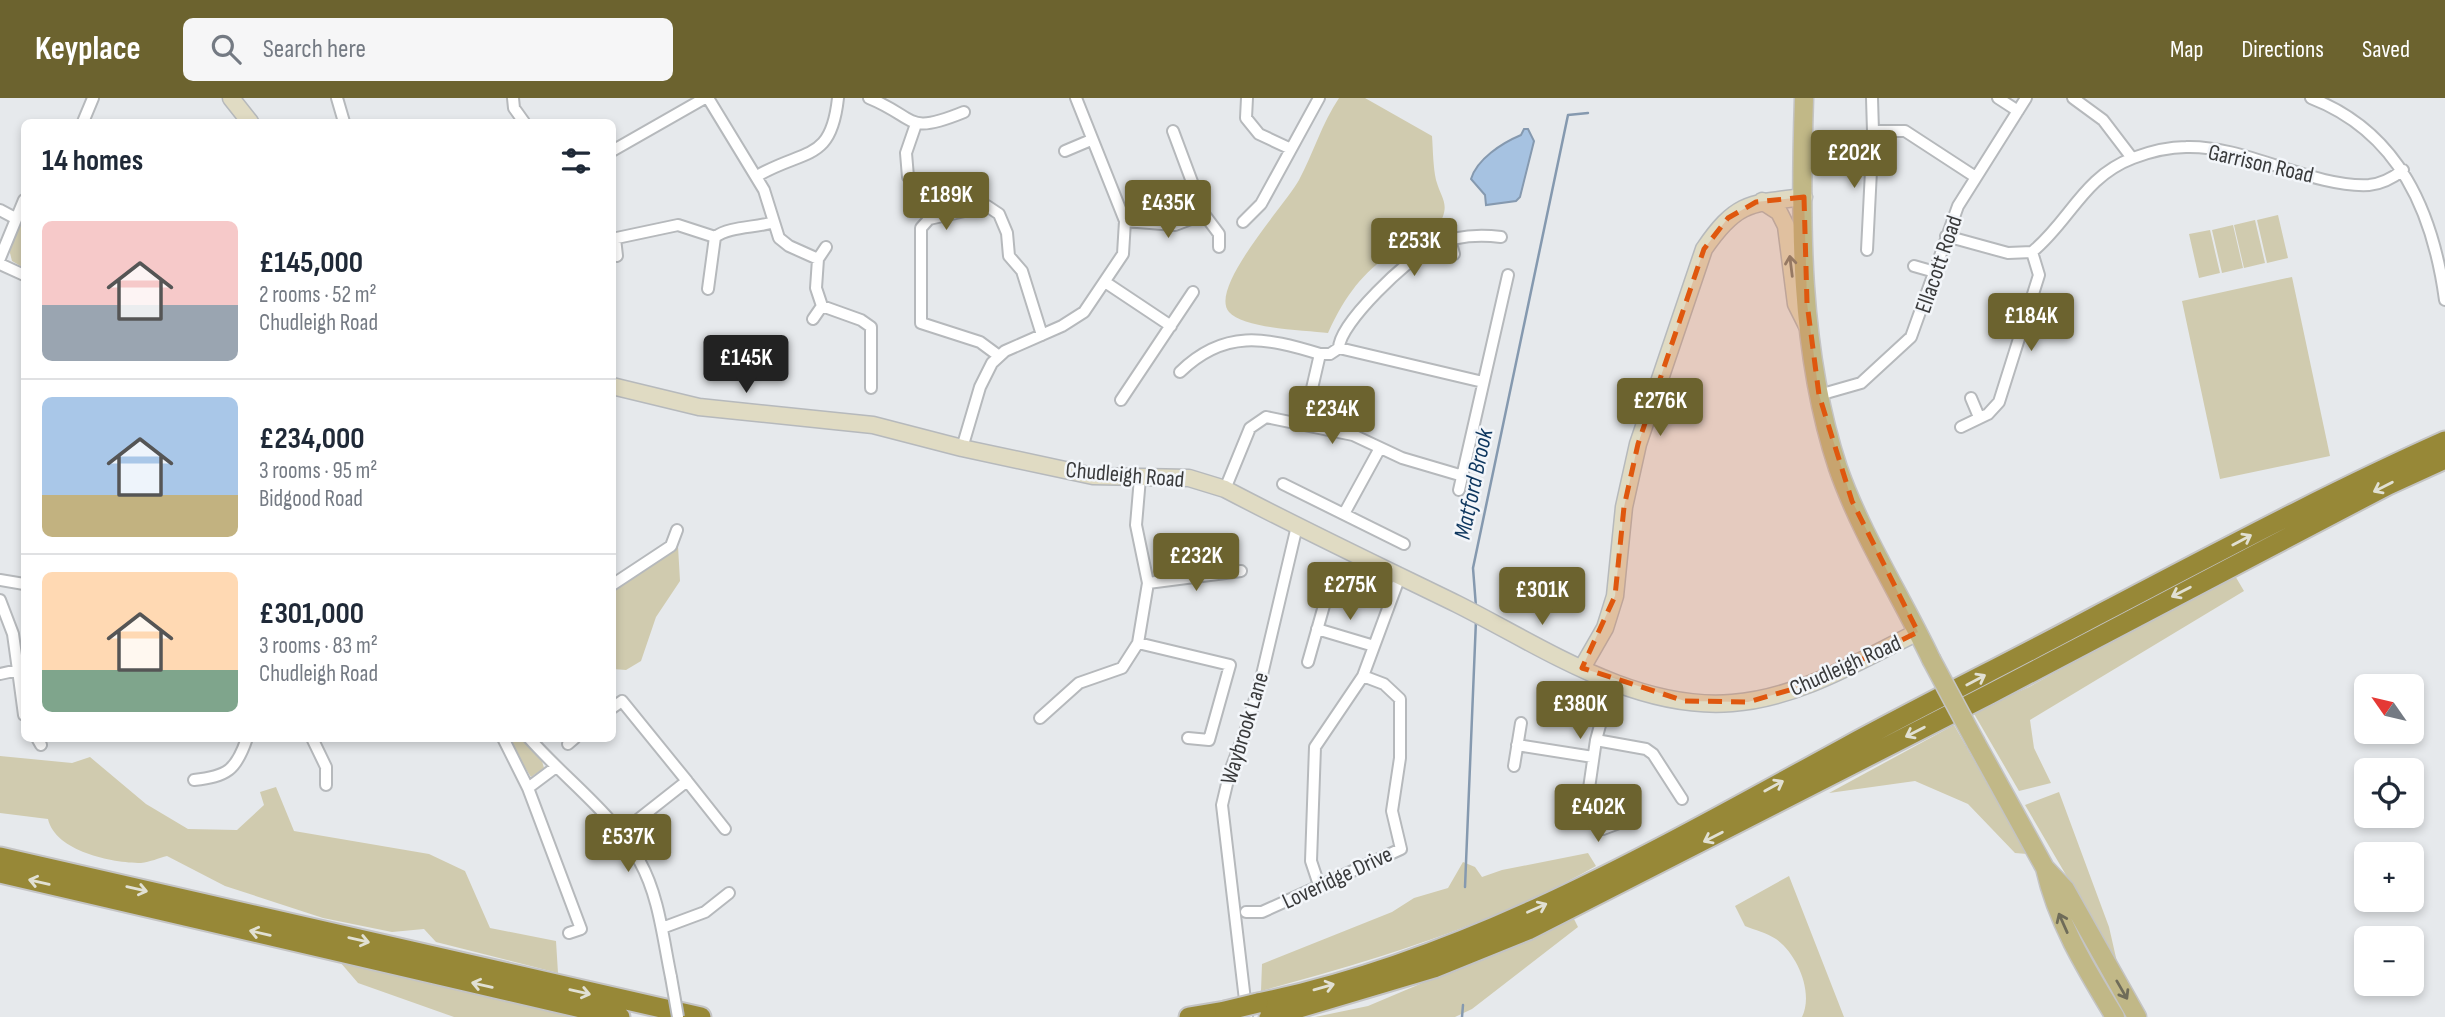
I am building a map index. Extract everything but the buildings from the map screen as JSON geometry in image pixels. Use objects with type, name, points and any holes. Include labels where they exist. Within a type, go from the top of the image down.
[{"type":"highway","points":[[1258,1012],[1483,932],[1542,906],[1714,819],[2273,523],[2445,441]]},
{"type":"highway","points":[[1189,1017],[1225,1011],[1258,1012],[1434,968],[1528,930],[2445,458]]},
{"type":"highway","points":[[0,846],[71,873]]},
{"type":"highway","points":[[0,857],[583,993],[701,1017]]},
{"type":"highway","points":[[0,873],[620,1017]]},
{"type":"main road","points":[[1804,98],[1804,197],[1810,331],[1819,395],[1839,469],[1852,501],[1976,743],[2045,868],[2065,889],[2137,1017]]},
{"type":"main road","points":[[2045,868],[2052,897],[2069,936],[2115,1017]]},
{"type":"street","points":[[84,119],[93,98]]},
{"type":"street","points":[[231,98],[248,119]]},
{"type":"street","points":[[337,98],[343,119]]},
{"type":"street","points":[[513,98],[514,108],[522,119]]},
{"type":"street","points":[[616,148],[706,98],[757,176],[785,244],[818,259]]},
{"type":"street","points":[[757,176],[827,141],[834,126],[839,98]]},
{"type":"street","points":[[869,98],[916,124],[933,123],[964,111]]},
{"type":"street","points":[[962,448],[985,372],[999,356],[1011,348],[1084,312],[1122,254],[1125,221],[1076,98]]},
{"type":"street","points":[[1247,98],[1246,118],[1259,134],[1291,149]]},
{"type":"street","points":[[1243,222],[1261,204],[1319,98]]},
{"type":"street","points":[[1867,250],[1872,98]]},
{"type":"street","points":[[1998,98],[2018,111]]},
{"type":"street","name":"Ellacott Road","points":[[1819,395],[1861,383],[1911,337],[1947,236],[1974,176],[2026,98]]},
{"type":"street","points":[[2073,98],[2103,120],[2132,158]]},
{"type":"street","points":[[2311,98],[2336,110],[2368,132],[2403,170],[2422,208],[2431,235],[2445,300]]},
{"type":"street","points":[[908,177],[906,153],[916,124]]},
{"type":"street","points":[[1173,131],[1204,214],[1219,234],[1219,247]]},
{"type":"street","points":[[1873,131],[1905,131],[1974,176]]},
{"type":"street","points":[[1065,151],[1091,139]]},
{"type":"street","name":"Garrison Road","points":[[2032,252],[2055,229],[2076,199],[2092,184],[2132,158],[2186,147],[2230,153],[2333,180],[2370,185],[2394,177],[2403,170]]},
{"type":"street","points":[[1582,668],[1605,628],[1615,596],[1624,507],[1635,455],[1704,249],[1728,218],[1762,201],[1804,197]]},
{"type":"street","points":[[1762,201],[1779,212],[1786,226],[1796,304],[1810,331]]},
{"type":"street","points":[[0,258],[21,206]]},
{"type":"street","points":[[999,356],[980,342],[921,323],[921,228],[929,219],[987,206],[999,214],[1007,233],[1009,256],[1022,271],[1042,335]]},
{"type":"street","points":[[0,210],[15,218]]},
{"type":"street","points":[[1125,221],[1175,225],[1204,214]]},
{"type":"street","points":[[616,239],[678,225],[715,237],[730,230],[757,228],[774,222]]},
{"type":"street","points":[[1180,372],[1210,348],[1240,340],[1277,343],[1330,354],[1339,348],[1344,331],[1399,271],[1431,247],[1450,240],[1484,235],[1501,237]]},
{"type":"street","points":[[1947,236],[2008,253],[2032,252],[2039,267],[2036,288],[1999,402],[1988,414],[1961,427]]},
{"type":"street","points":[[708,289],[715,237]]},
{"type":"street","points":[[1450,240],[1454,254]]},
{"type":"street","points":[[822,306],[816,288],[818,259],[826,247]]},
{"type":"street","points":[[616,250],[617,256]]},
{"type":"street","points":[[0,264],[21,274]]},
{"type":"street","points":[[1914,266],[1935,272]]},
{"type":"street","points":[[1459,490],[1508,275]]},
{"type":"street","points":[[1105,282],[1171,326]]},
{"type":"street","points":[[1121,400],[1193,292]]},
{"type":"street","points":[[813,319],[822,306]]},
{"type":"street","points":[[822,306],[861,320],[871,327],[871,388]]},
{"type":"street","points":[[1339,348],[1483,382]]},
{"type":"street","points":[[1304,423],[1320,354]]},
{"type":"street","name":"Chudleigh Road","points":[[616,387],[699,408],[857,422],[1074,472],[1140,478],[1189,478],[1225,489],[1582,668],[1612,681],[1685,701],[1723,704],[1748,702],[1814,683],[1918,632]]},
{"type":"street","points":[[1971,398],[1979,417]]},
{"type":"street","points":[[1225,489],[1242,442],[1256,422],[1274,417],[1353,435],[1402,458],[1463,476]]},
{"type":"street","points":[[1345,512],[1380,448]]},
{"type":"street","points":[[1040,718],[1079,683],[1122,668],[1139,643],[1148,583],[1136,525],[1140,478]]},
{"type":"street","points":[[1283,484],[1345,512],[1404,544]]},
{"type":"street","name":"Waybrook Lane","points":[[1258,1012],[1222,805],[1230,771],[1245,732],[1264,667],[1297,526]]},
{"type":"street","points":[[616,581],[671,546],[677,530]]},
{"type":"street","points":[[1148,583],[1241,571]]},
{"type":"street","points":[[1319,885],[1311,861],[1315,747],[1363,676],[1400,576]]},
{"type":"street","points":[[0,580],[21,584]]},
{"type":"street","points":[[0,600],[13,634],[21,692]]},
{"type":"street","points":[[1308,662],[1325,603]]},
{"type":"street","points":[[1317,629],[1374,646]]},
{"type":"street","points":[[1139,643],[1230,665],[1209,740],[1188,738]]},
{"type":"street","points":[[0,674],[18,670]]},
{"type":"street","name":"Loveridge Drive","points":[[1246,912],[1262,912],[1401,849],[1392,811],[1400,758],[1400,699],[1384,684],[1363,676]]},
{"type":"street","points":[[1612,681],[1596,740],[1586,809],[1603,829],[1619,823]]},
{"type":"street","points":[[616,705],[622,701],[725,830]]},
{"type":"street","points":[[1514,765],[1521,723]]},
{"type":"street","points":[[1596,740],[1633,746],[1653,754],[1682,799]]},
{"type":"street","points":[[194,779],[226,774],[240,757],[246,742]]},
{"type":"street","points":[[314,742],[326,767],[326,785]]},
{"type":"street","points":[[505,742],[528,788],[581,929],[569,933]]},
{"type":"street","points":[[533,742],[621,833],[642,864],[662,928],[678,1017]]},
{"type":"street","points":[[1517,745],[1593,757]]},
{"type":"street","points":[[528,788],[556,766]]},
{"type":"street","points":[[621,833],[687,780]]},
{"type":"street","points":[[1569,820],[1586,809]]},
{"type":"street","points":[[662,928],[705,912],[729,893]]},
{"type":"highlighted area","points":[[1804,197],[1807,303],[1819,395],[1852,501],[1918,632],[1814,683],[1748,702],[1685,701],[1582,668],[1615,596],[1624,507],[1638,444],[1704,249],[1728,218],[1756,202]]},
{"type":"shaded area","points":[[1339,98],[1365,98],[1432,136],[1435,175],[1445,208],[1442,219],[1438,227],[1385,258],[1360,281],[1328,333],[1291,330],[1236,318],[1229,312],[1225,300],[1229,285],[1251,246],[1299,180]]},
{"type":"shaded area","points":[[2278,215],[2288,258],[2267,263],[2257,220]]},
{"type":"shaded area","points":[[2255,220],[2265,263],[2244,268],[2234,225]]},
{"type":"shaded area","points":[[21,224],[21,266],[12,261],[9,249]]},
{"type":"shaded area","points":[[2233,225],[2243,268],[2222,273],[2212,230]]},
{"type":"shaded area","points":[[2210,230],[2220,273],[2199,278],[2189,234]]},
{"type":"shaded area","points":[[2292,277],[2330,456],[2220,479],[2182,301]]},
{"type":"shaded area","points":[[678,546],[680,581],[656,617],[641,661],[626,670],[616,669],[616,588]]},
{"type":"shaded area","points":[[2234,574],[2244,591],[2030,720],[2034,748],[2051,783],[2019,791],[1973,712],[2029,687]]},
{"type":"shaded area","points":[[1954,725],[2027,854],[2015,853],[1968,804],[1915,781],[1829,793]]},
{"type":"shaded area","points":[[509,742],[524,742],[542,761],[544,768],[531,777]]},
{"type":"shaded area","points":[[0,756],[72,763],[90,757],[146,804],[188,829],[237,830],[264,805],[260,792],[276,787],[294,831],[429,854],[465,871],[490,928],[556,941],[558,973],[436,942],[424,929],[392,932],[323,918],[225,886],[167,856],[141,863],[115,861],[86,853],[61,839],[48,819],[0,813]]},
{"type":"shaded area","points":[[2059,792],[2109,927],[2117,962],[2025,805]]},
{"type":"shaded area","points":[[1588,853],[1596,866],[1516,906],[1390,953],[1261,991],[1262,964],[1392,912],[1414,898],[1448,888],[1463,862],[1475,867],[1482,877],[1502,870]]},
{"type":"shaded area","points":[[1789,876],[1844,1017],[1802,1017],[1805,985],[1791,954],[1776,939],[1745,926],[1735,906]]},
{"type":"shaded area","points":[[1574,919],[1578,927],[1472,1009],[1455,1017],[1315,1017],[1368,1006]]},
{"type":"shaded area","points":[[340,962],[574,1017],[454,1017],[358,983]]},
{"type":"water","points":[[1524,129],[1528,129],[1534,141],[1520,197],[1516,201],[1486,205],[1485,195],[1471,179],[1474,172],[1491,152],[1521,135]]},
{"type":"waterway","name":"Matford Brook","points":[[1476,607],[1473,568],[1568,115],[1588,113]]},
{"type":"waterway","name":"Matford Brook","points":[[1465,887],[1476,620]]},
{"type":"waterway","name":"Matford Brook","points":[[1462,1017],[1463,1005]]}]
